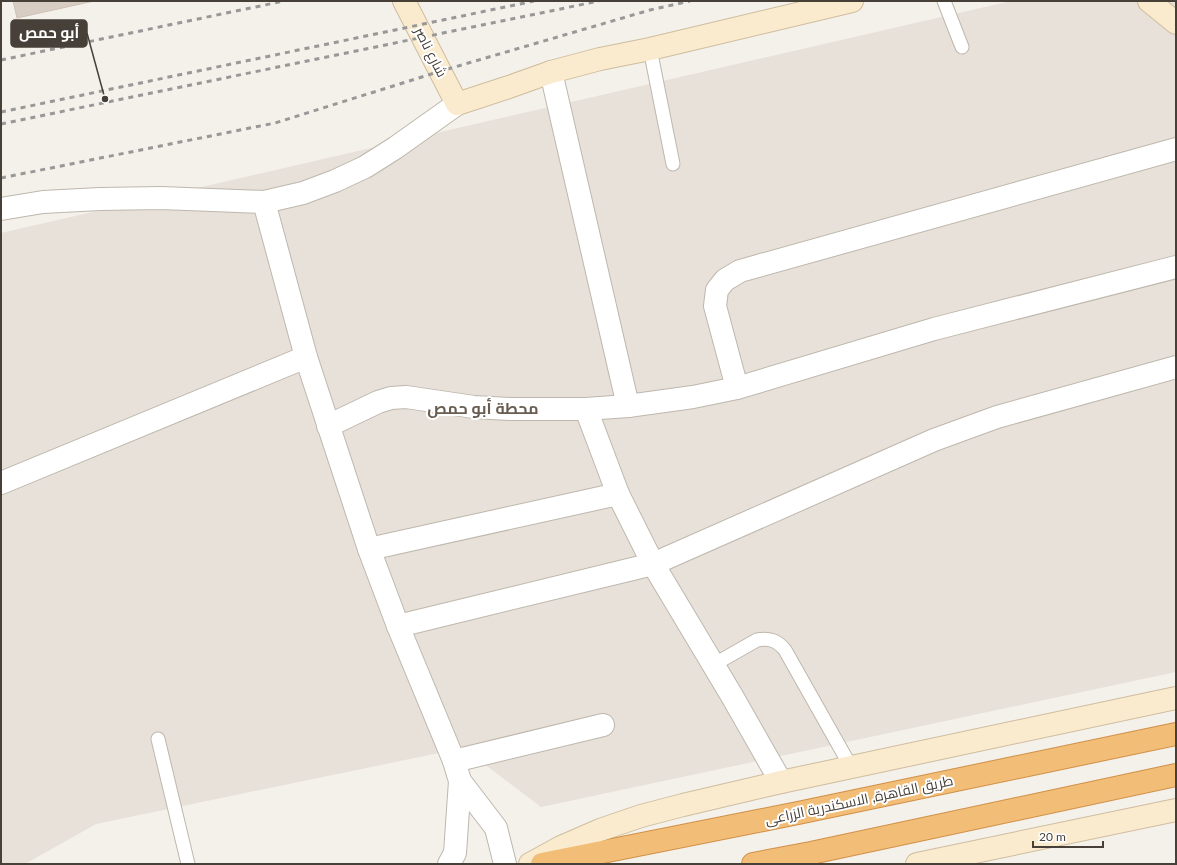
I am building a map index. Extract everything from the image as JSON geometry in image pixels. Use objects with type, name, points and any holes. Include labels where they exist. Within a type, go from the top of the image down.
[{"type":"highway","name":"طريق القاهرة, الاسكندرية الزراعى","points":[[542,864],[798,813],[1176,734]]},
{"type":"highway","points":[[753,864],[1176,775]]},
{"type":"street","name":"شارع ناصر","points":[[404,1],[457,104]]},
{"type":"street","points":[[1,209],[43,202],[100,199],[161,198],[264,202],[303,192],[335,181],[365,167],[457,104],[550,72],[600,59],[650,49],[852,1]]},
{"type":"street","points":[[1149,1],[1176,23]]},
{"type":"street","points":[[550,72],[628,406]]},
{"type":"street","points":[[737,388],[715,306],[717,290],[725,280],[740,271],[1176,149]]},
{"type":"street","points":[[264,202],[306,357],[369,550],[457,771],[496,828],[505,864]]},
{"type":"street","points":[[328,426],[378,402],[391,398],[406,397],[474,407],[510,410],[586,409],[628,406],[693,397],[737,388],[934,329],[1176,267]]},
{"type":"street","points":[[1,484],[306,357]]},
{"type":"street","points":[[398,626],[653,564],[934,440],[997,417],[1176,367]]},
{"type":"street","points":[[586,409],[618,494],[653,564],[781,782]]},
{"type":"street","points":[[369,550],[618,494]]},
{"type":"street","points":[[530,864],[561,847],[600,830],[642,816],[781,782],[1176,698]]},
{"type":"street","points":[[457,771],[603,725]]},
{"type":"street","points":[[449,864],[455,852],[457,771]]},
{"type":"street","points":[[917,864],[1176,810]]},
{"type":"lane","points":[[944,1],[962,47]]},
{"type":"lane","points":[[650,49],[673,164]]},
{"type":"lane","points":[[713,664],[757,640],[773,640],[780,644],[786,650],[851,767]]},
{"type":"lane","points":[[158,739],[188,864]]},
{"type":"shaded area","points":[[1011,1],[1176,1],[1176,672],[541,807],[463,748],[96,824],[25,864],[1,864],[1,233]]},
{"type":"building","points":[[13,1],[94,1],[17,18]]},
{"type":"railway","points":[[1,60],[284,1]]},
{"type":"railway","points":[[1,112],[534,1]]},
{"type":"railway","points":[[1,124],[599,1]]},
{"type":"railway","points":[[1,178],[275,123],[441,71],[650,10],[690,1]]},
{"type":"place","name":"أبو حمص","points":[[105,99]]},
{"type":"district","name":"محطة أبو حمص","points":[[483,408]]}]
